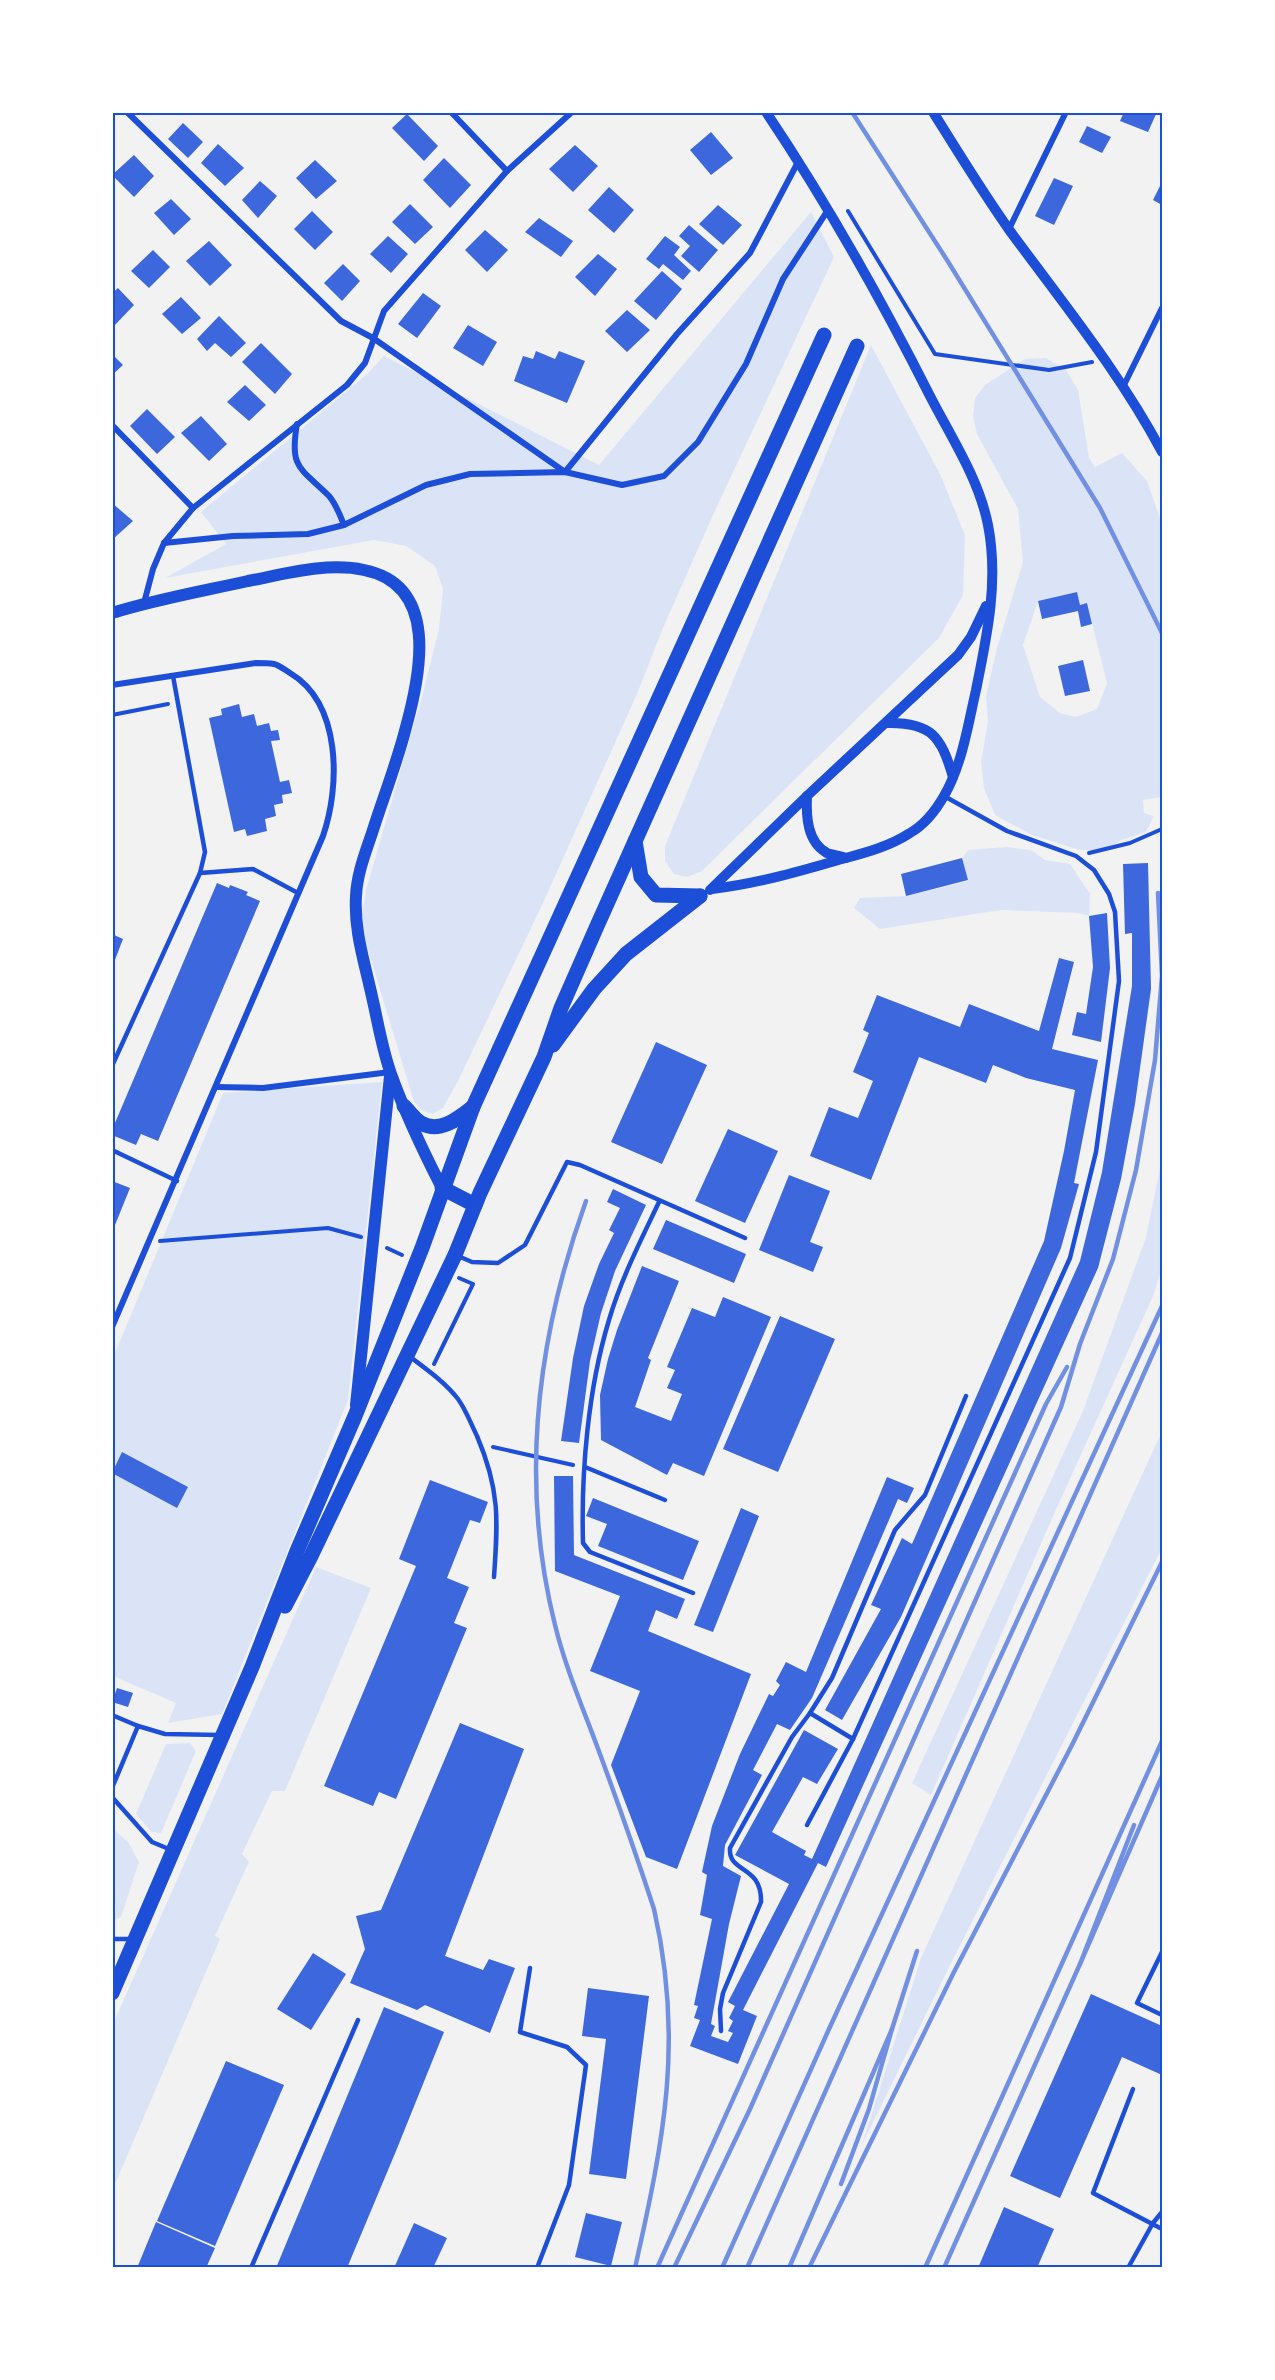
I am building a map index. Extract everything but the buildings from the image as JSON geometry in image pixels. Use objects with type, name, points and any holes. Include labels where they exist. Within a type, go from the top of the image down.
[{"type":"main road","points":[[112,1993],[252,1667],[297,1551],[355,1416],[417,1261],[473,1107],[824,334]]},
{"type":"main road","points":[[252,1667],[311,1556],[455,1255],[475,1205],[544,1057],[561,1008],[857,346]]},
{"type":"main road","points":[[112,613],[144,603],[291,573],[331,568],[364,570],[387,579],[405,592],[415,610],[419,630],[420,652],[415,689],[406,727],[357,876],[356,922],[390,1072],[419,1143],[442,1188],[475,1205]]},
{"type":"main road","points":[[635,841],[641,877],[656,894],[706,893]]},
{"type":"main road","points":[[544,1057],[594,989],[626,954],[706,893]]},
{"type":"main road","points":[[355,1416],[390,1072]]},
{"type":"main road","points":[[404,1106],[421,1124],[435,1126],[453,1123],[473,1107]]},
{"type":"street","points":[[127,112],[341,321],[373,338],[565,472]]},
{"type":"street","points":[[451,112],[507,171]]},
{"type":"street","points":[[144,603],[153,569],[164,543],[193,508],[347,385],[365,363],[384,311],[507,171],[572,112]]},
{"type":"street","points":[[706,893],[747,885],[847,858],[892,843],[912,832],[924,821],[944,796],[953,777],[987,637],[992,592],[993,571],[988,525],[972,478],[913,360],[828,210],[766,112]]},
{"type":"street","points":[[933,112],[1009,229],[1069,309],[1123,387],[1162,452]]},
{"type":"street","points":[[1009,229],[1066,112]]},
{"type":"street","points":[[565,472],[676,334],[750,253],[798,161]]},
{"type":"street","points":[[164,543],[233,536],[308,534],[344,525],[426,485],[470,474],[565,472],[622,485],[664,477],[698,442],[740,374],[783,279],[828,210]]},
{"type":"street","points":[[1123,387],[1162,308]]},
{"type":"street","points":[[298,424],[294,442],[295,459],[302,472],[330,498],[344,525]]},
{"type":"street","points":[[112,425],[193,508]]},
{"type":"street","points":[[706,893],[958,655],[972,637],[992,592]]},
{"type":"street","points":[[112,685],[256,663],[275,664],[301,680],[319,703],[327,724],[333,752],[335,786],[332,812],[323,836],[177,1181],[112,1327]]},
{"type":"street","points":[[887,723],[909,723],[926,729],[938,740],[946,753],[953,777]]},
{"type":"street","points":[[807,796],[806,814],[809,829],[816,842],[827,852],[847,858]]},
{"type":"street","points":[[217,1087],[262,1088],[390,1072]]},
{"type":"lane","points":[[112,1066],[200,873],[204,852],[173,676]]},
{"type":"lane","points":[[807,1825],[854,1739],[1070,1258],[1096,1152],[1119,981],[1115,912],[1109,894],[1094,870],[1076,856],[1007,831],[944,796]]},
{"type":"lane","points":[[200,873],[253,869],[298,893]]},
{"type":"lane","points":[[112,1150],[177,1181]]},
{"type":"lane","points":[[455,1255],[472,1262],[498,1263],[525,1245],[567,1162],[580,1165],[659,1202],[745,1238]]},
{"type":"lane","points":[[659,1202],[624,1275],[609,1320],[592,1392],[585,1467],[583,1543],[590,1552],[693,1593]]},
{"type":"lane","points":[[407,1355],[458,1399],[480,1445],[494,1485],[497,1505],[495,1577]]},
{"type":"lane","points":[[721,2031],[720,2009],[723,1993],[761,1902],[761,1890],[756,1878],[733,1862],[729,1855],[730,1848],[792,1737],[832,1678],[895,1530],[925,1495],[966,1396]]},
{"type":"lane","points":[[585,1467],[665,1500]]},
{"type":"lane","points":[[810,1713],[854,1739]]},
{"type":"lane","points":[[112,1715],[165,1734],[223,1735]]},
{"type":"lane","points":[[112,1788],[138,1726]]},
{"type":"lane","points":[[112,1797],[152,1842],[173,1851]]},
{"type":"lane","points":[[112,1939],[135,1939]]},
{"type":"lane","points":[[1162,1952],[1137,2003],[1162,2015]]},
{"type":"lane","points":[[530,1968],[520,2032],[567,2047],[586,2065],[569,2185],[537,2268]]},
{"type":"lane","points":[[251,2268],[358,2020]]},
{"type":"lane","points":[[1133,2089],[1093,2193],[1162,2229]]},
{"type":"lane","points":[[1128,2268],[1153,2223],[1162,2212]]},
{"type":"path","points":[[843,203],[935,354],[1049,370],[1104,360]]},
{"type":"path","points":[[112,715],[178,702]]},
{"type":"path","points":[[1076,856],[1130,843],[1162,829]]},
{"type":"path","points":[[150,1241],[328,1228],[349,1232],[417,1261]]},
{"type":"path","points":[[430,1373],[473,1284],[446,1273]]},
{"type":"path","points":[[480,1445],[585,1467]]},
{"type":"shaded area","points":[[811,212],[834,257],[713,515],[663,628],[637,694],[543,903],[459,1079],[443,1108],[433,1114],[423,1111],[414,1102],[366,943],[362,915],[366,890],[423,693],[439,629],[443,589],[435,566],[406,546],[374,540],[165,578],[226,544],[201,512],[366,375],[384,356],[599,465]]},
{"type":"shaded area","points":[[871,345],[940,474],[965,535],[963,595],[939,638],[702,871],[687,877],[674,874],[665,861],[665,846]]},
{"type":"shaded area","points":[[1046,358],[1066,370],[1078,390],[1089,458],[1095,467],[1122,453],[1147,481],[1162,524],[1162,797],[1143,800],[1144,813],[1154,816],[1146,832],[1121,840],[1104,850],[1080,850],[1032,835],[995,815],[984,788],[981,762],[988,721],[986,696],[997,648],[1023,562],[1018,509],[977,434],[973,416],[975,398],[985,385],[1025,359]],"holes":[[[1077,592],[1080,605],[1087,603],[1107,683],[1097,709],[1076,717],[1060,713],[1040,697],[1023,645],[1038,601]]]},
{"type":"shaded area","points":[[1007,847],[1031,850],[1045,860],[1070,864],[1090,894],[1089,916],[1078,913],[1001,910],[880,929],[854,908],[860,898],[906,896],[968,881],[962,858],[968,850]]},
{"type":"shaded area","points":[[382,1082],[348,1400],[222,1714],[168,1723],[176,1703],[113,1676],[113,1358],[223,1093]]},
{"type":"shaded area","points":[[1162,1158],[1162,1267],[1154,1294],[1054,1514],[931,1795],[912,1783],[1083,1411],[1146,1237]]},
{"type":"shaded area","points":[[1162,1431],[1162,1548],[949,1967],[862,2145],[921,1958]]},
{"type":"shaded area","points":[[316,1567],[371,1588],[285,1791],[272,1791],[242,1854],[249,1862],[215,1936],[220,1939],[113,2189],[113,2024]]},
{"type":"shaded area","points":[[190,1743],[196,1751],[161,1833],[152,1832],[136,1814],[166,1744]]},
{"type":"shaded area","points":[[112,1828],[128,1842],[139,1862],[121,1917],[113,1921]]},
{"type":"railway","points":[[852,112],[947,260],[1100,508],[1162,633]]},
{"type":"railway","points":[[674,2268],[750,2109],[1061,1407],[1080,1344],[1113,1259],[1136,1170],[1155,1060],[1162,976],[1158,893]]},
{"type":"railway","points":[[586,1201],[555,1306],[545,1358],[538,1411],[536,1464],[538,1518],[544,1571],[559,1640],[654,1909],[663,1957],[668,2002],[667,2089],[662,2132],[635,2268]]},
{"type":"railway","points":[[722,2268],[829,2029],[1162,1306]]},
{"type":"railway","points":[[747,2268],[1162,1333]]},
{"type":"railway","points":[[657,2268],[1046,1404],[1067,1367]]},
{"type":"railway","points":[[809,2268],[954,1972],[1072,1745],[1162,1562]]},
{"type":"railway","points":[[925,2268],[1162,1741]]},
{"type":"railway","points":[[1134,1825],[1080,1964],[1162,1776]]},
{"type":"railway","points":[[892,2029],[917,1951]]},
{"type":"railway","points":[[944,2268],[1080,1964]]},
{"type":"railway","points":[[789,2268],[892,2029],[869,2109],[841,2184]]}]
